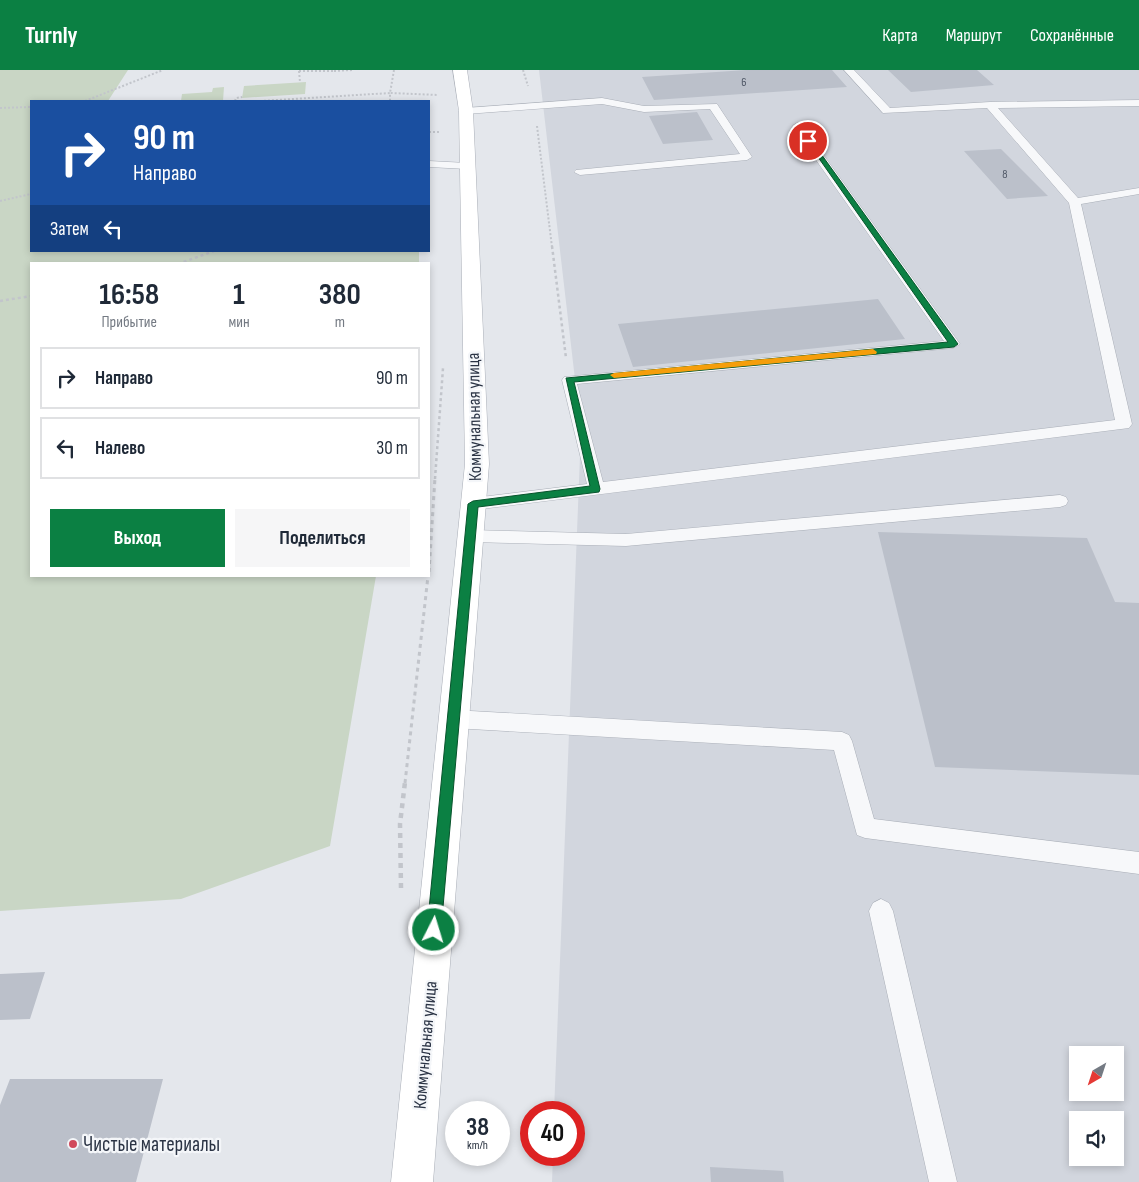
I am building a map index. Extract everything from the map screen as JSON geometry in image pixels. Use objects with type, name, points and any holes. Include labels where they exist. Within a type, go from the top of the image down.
[{"type":"street","name":"Коммунальная улица","points":[[412,1182],[477,464],[466,111],[460,70]]},
{"type":"lane","points":[[848,70],[886,111],[990,105],[1139,103]]},
{"type":"lane","points":[[466,111],[602,101],[644,109],[713,106],[747,157],[580,172]]},
{"type":"lane","points":[[473,504],[1124,424],[1076,202],[990,105]]},
{"type":"lane","points":[[596,489],[569,380],[954,344],[797,126]]},
{"type":"lane","points":[[430,164],[468,166]]},
{"type":"lane","points":[[1076,202],[1139,191]]},
{"type":"lane","points":[[470,536],[626,540],[1060,501]]},
{"type":"lane","points":[[453,719],[842,741],[864,828],[1139,863]]},
{"type":"lane","points":[[881,911],[943,1182]]},
{"type":"path","points":[[88,100],[163,70]]},
{"type":"path","points":[[329,70],[338,70]]},
{"type":"path","points":[[300,82],[299,71],[353,70]]},
{"type":"path","points":[[390,100],[394,70]]},
{"type":"path","points":[[523,70],[540,139],[569,380]]},
{"type":"path","points":[[274,100],[390,93],[441,95]]},
{"type":"path","points":[[235,100],[236,98],[242,97]]},
{"type":"path","points":[[0,108],[30,107]]},
{"type":"path","points":[[0,201],[30,194]]},
{"type":"path","points":[[186,262],[212,252]]},
{"type":"path","points":[[0,301],[30,296]]},
{"type":"path","points":[[401,894],[400,824],[428,577]]},
{"type":"shaded area","points":[[539,70],[1139,70],[1139,1182],[552,1182],[553,1166],[585,1166],[585,1101],[554,1101],[581,431]]},
{"type":"green space","points":[[0,70],[128,70],[109,100],[30,100],[30,252],[419,252],[419,262],[30,262],[30,577],[376,577],[330,846],[181,899],[0,911]]},
{"type":"green space","points":[[306,82],[305,94],[242,98],[244,86]]},
{"type":"green space","points":[[224,87],[223,100],[181,100],[182,94],[212,92],[213,88]]},
{"type":"building","points":[[746,70],[832,70],[847,87],[654,100],[642,77]]},
{"type":"building","points":[[888,70],[977,70],[994,85],[911,92]]},
{"type":"building","points":[[697,112],[713,140],[663,144],[649,116]]},
{"type":"building","points":[[1001,149],[1048,196],[1007,199],[964,151]]},
{"type":"building","points":[[878,299],[905,339],[633,367],[618,324]]},
{"type":"building","points":[[878,532],[1087,538],[1115,602],[1139,603],[1139,775],[935,767]]},
{"type":"building","points":[[45,972],[30,1019],[0,1020],[0,974]]},
{"type":"building","name":"Чистые материалы","points":[[10,1079],[163,1079],[136,1182],[0,1182],[0,1105]]},
{"type":"building","points":[[710,1167],[783,1171],[784,1182],[711,1182]]},
{"type":"slow traffic","points":[[614,375],[873,352]]},
{"type":"place","name":"Чистые материалы","points":[[73,1144]]},
{"type":"route","points":[[434,930],[473,504],[596,489],[569,380],[954,344],[808,141]]}]
